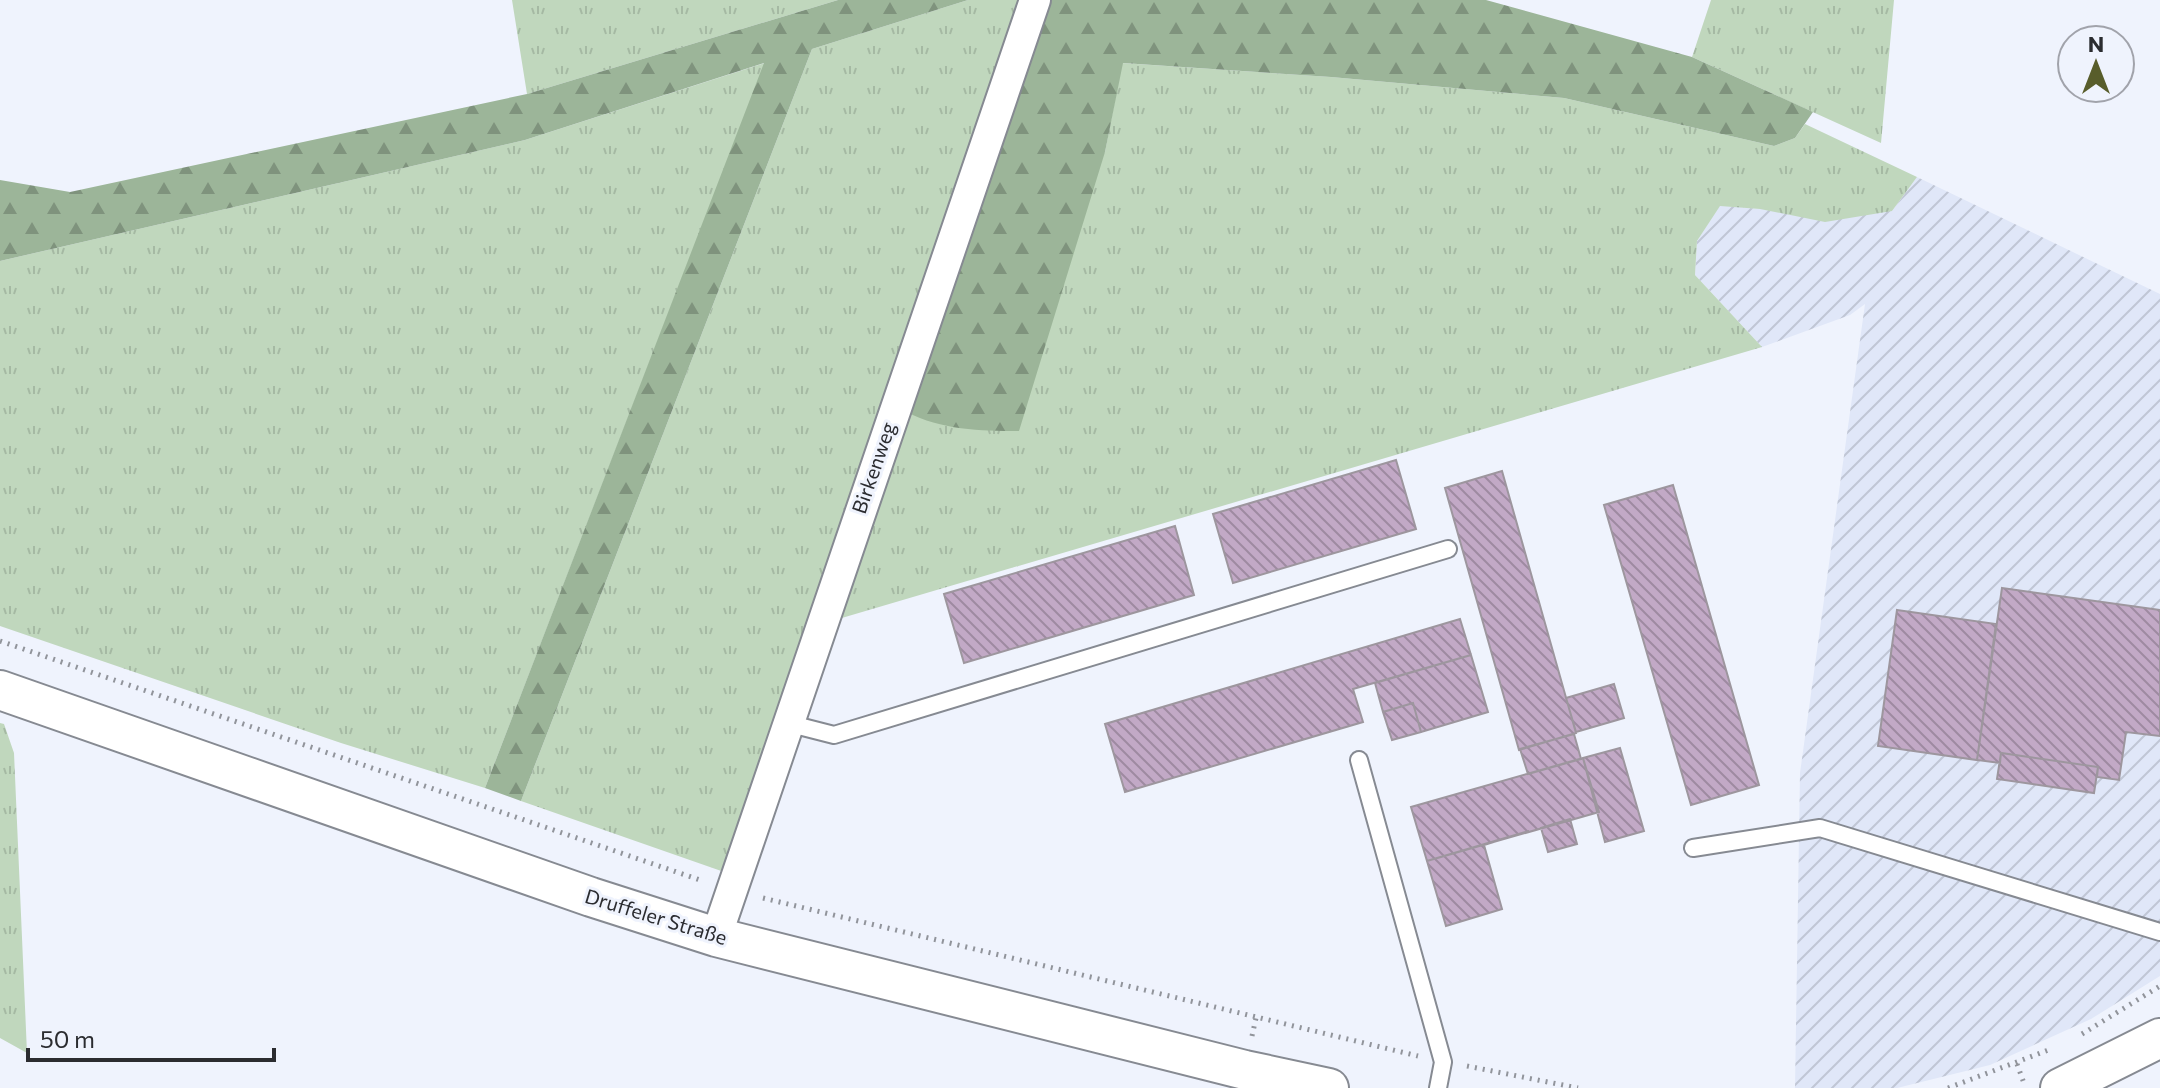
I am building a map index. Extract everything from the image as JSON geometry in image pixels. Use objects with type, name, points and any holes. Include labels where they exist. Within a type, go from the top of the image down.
[{"type":"street","name":"Birkenweg","points":[[716,937],[1035,0]]},
{"type":"street","name":"Druffeler Straße","points":[[0,690],[591,897],[716,937],[1245,1079],[1329,1088]]},
{"type":"street","points":[[2060,1088],[2160,1038]]},
{"type":"lane","points":[[787,723],[834,735],[1448,549]]},
{"type":"lane","points":[[1359,760],[1443,1062],[1438,1088]]},
{"type":"lane","points":[[1693,848],[1820,828],[2160,932]]},
{"type":"path","points":[[0,641],[733,891],[1256,1018]]},
{"type":"path","points":[[2070,1040],[2108,1020],[2160,986]]},
{"type":"path","points":[[1948,1088],[2057,1047]]},
{"type":"path","points":[[2017,1064],[2026,1088]]},
{"type":"shaded area","points":[[1917,177],[2160,294],[2160,976],[2091,1019],[1990,1065],[1897,1088],[1795,1088],[1800,773],[1865,304],[1850,315],[1762,347],[1695,275],[1697,241],[1720,205],[1760,209],[1892,211]]},
{"type":"green space","points":[[512,0],[838,0],[527,94]]},
{"type":"green space","points":[[838,0],[968,0],[812,49],[521,801],[485,788],[764,63],[525,140],[0,261],[0,180],[70,192],[527,94]]},
{"type":"green space","points":[[968,0],[1021,0],[727,873],[521,801],[812,49]]},
{"type":"green space","points":[[1051,0],[1486,0],[1692,57],[1813,112],[1795,138],[1774,146],[1564,98],[1331,77],[1123,63],[1105,152],[1019,431],[976,430],[934,423],[907,412],[1041,21]]},
{"type":"green space","points":[[1711,0],[1894,0],[1881,143],[1692,57]]},
{"type":"green space","points":[[765,63],[485,788],[341,743],[0,626],[0,261],[525,140]]},
{"type":"green space","points":[[1122,63],[1331,77],[1564,98],[1774,146],[1795,138],[1805,124],[1917,177],[1892,211],[1825,222],[1760,209],[1720,206],[1697,241],[1695,275],[1762,347],[835,620],[907,412],[1105,152]]},
{"type":"green space","points":[[0,723],[4,724],[14,753],[27,1053],[0,1038]]},
{"type":"building","points":[[1396,460],[1416,529],[1233,583],[1213,514]]},
{"type":"building","points":[[1502,471],[1576,733],[1519,750],[1445,488]]},
{"type":"building","points":[[1673,485],[1759,785],[1691,805],[1604,505]]},
{"type":"building","points":[[1175,526],[1194,595],[964,663],[944,594]]},
{"type":"building","points":[[2002,588],[2160,610],[2160,736],[2126,732],[2119,780],[2097,777],[2098,767],[2001,753],[2000,763],[1977,760]]},
{"type":"building","points":[[1897,610],[1996,624],[1977,760],[1878,746]]},
{"type":"building","points":[[1460,619],[1471,655],[1353,689],[1363,722],[1125,792],[1105,724]]},
{"type":"building","points":[[1471,655],[1488,712],[1421,732],[1413,703],[1383,712],[1375,683]]},
{"type":"building","points":[[1614,684],[1624,718],[1576,732],[1566,698]]},
{"type":"building","points":[[1413,703],[1421,732],[1392,740],[1383,712]]},
{"type":"building","points":[[1574,734],[1581,759],[1528,774],[1520,749]]},
{"type":"building","points":[[1620,748],[1644,831],[1605,842],[1583,758]]},
{"type":"building","points":[[2001,753],[2098,767],[2094,793],[1997,779]]},
{"type":"building","points":[[1583,758],[1599,812],[1427,861],[1411,807]]},
{"type":"building","points":[[1570,819],[1577,844],[1548,852],[1541,828]]},
{"type":"building","points":[[1529,831],[1484,845],[1502,909],[1446,926],[1427,861]]}]
